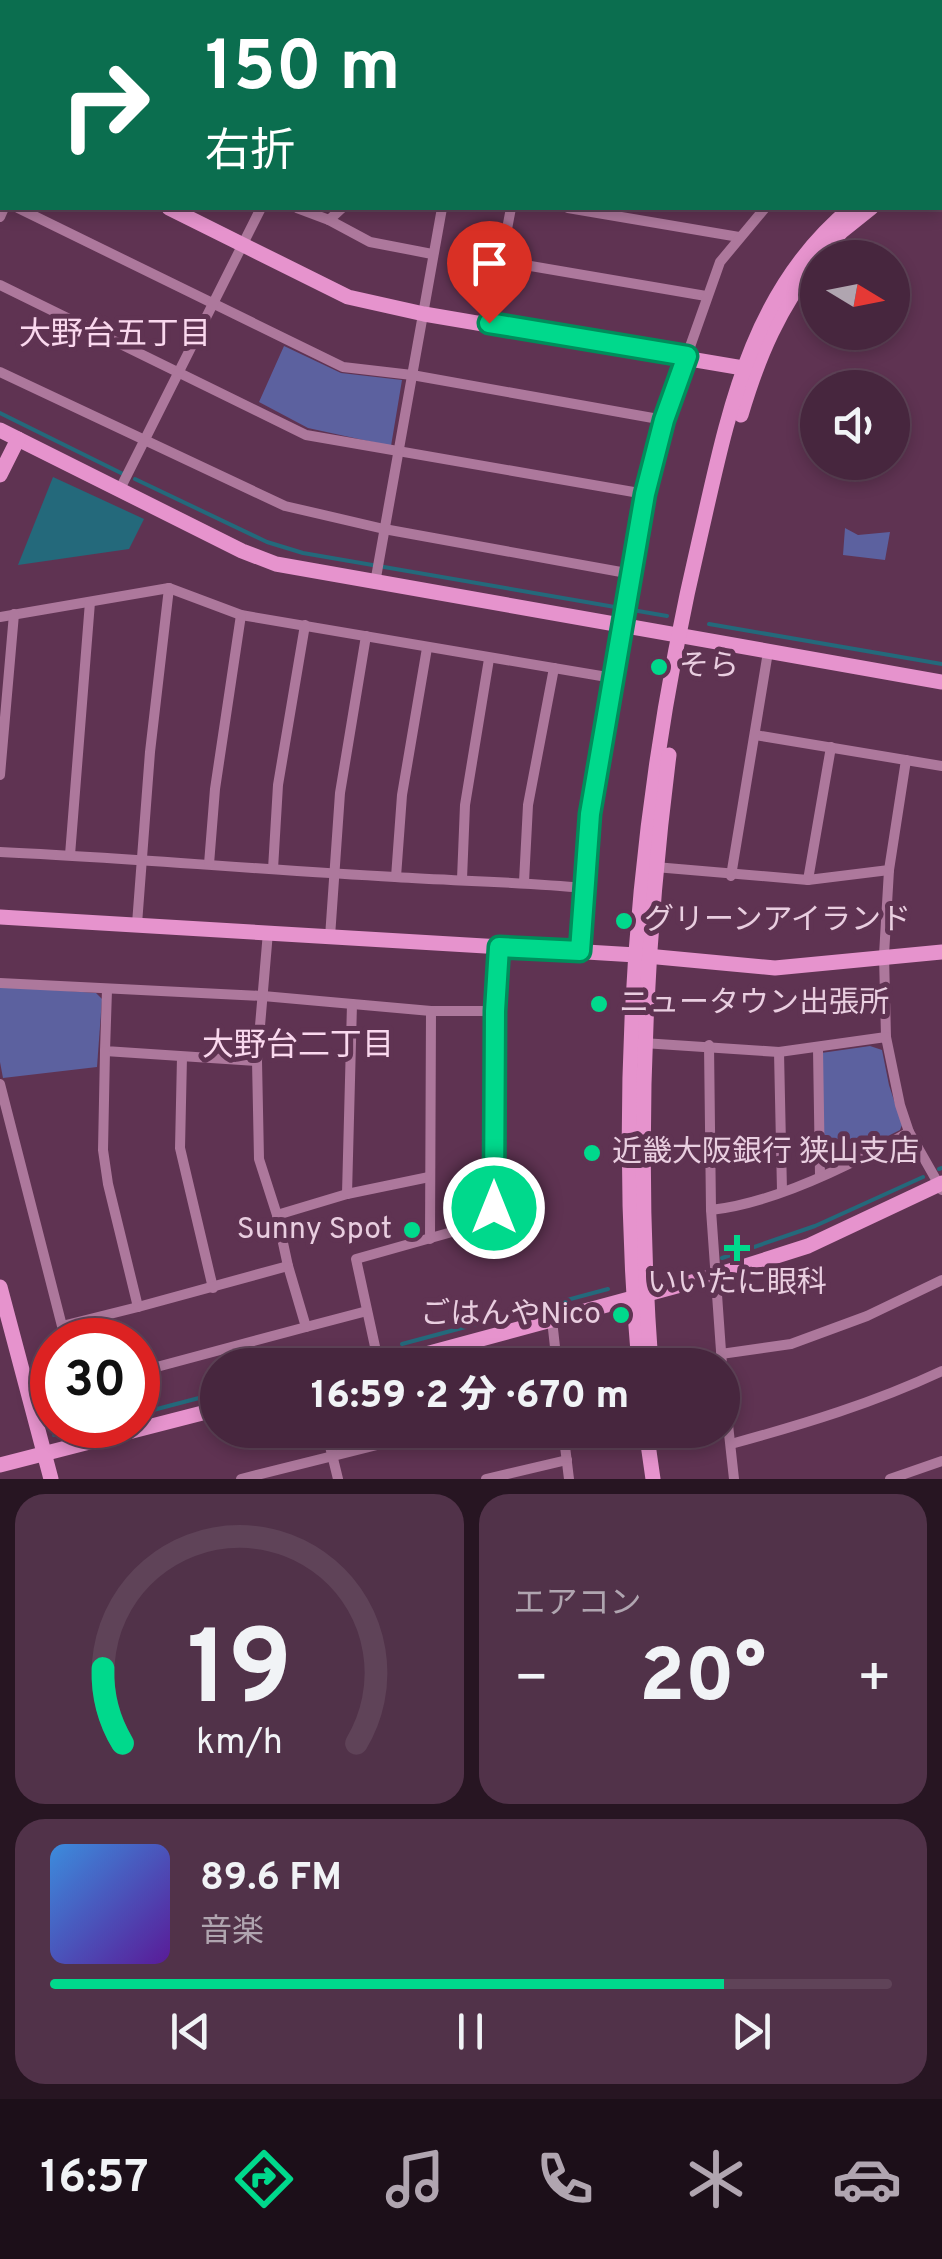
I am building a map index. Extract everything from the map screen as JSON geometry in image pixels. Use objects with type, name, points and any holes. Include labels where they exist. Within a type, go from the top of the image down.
[{"type":"street","points":[[22,210],[343,367],[412,375],[664,420]]},
{"type":"street","points":[[172,210],[348,297],[424,314],[744,368]]},
{"type":"street","points":[[119,491],[260,210]]},
{"type":"street","points":[[302,210],[370,242],[432,254]]},
{"type":"street","points":[[328,220],[340,210]]},
{"type":"street","points":[[377,572],[442,210]]},
{"type":"street","points":[[489,323],[511,210]]},
{"type":"street","points":[[580,210],[738,236]]},
{"type":"street","points":[[580,951],[590,814],[645,494],[664,420],[720,262],[738,236],[764,210]]},
{"type":"street","points":[[649,1348],[639,1295],[630,1100],[642,956],[647,824],[709,497],[744,368],[762,320],[787,276],[806,251],[849,210]]},
{"type":"street","points":[[834,240],[869,210]]},
{"type":"street","points":[[502,261],[706,296]]},
{"type":"street","points":[[0,285],[306,435],[645,494]]},
{"type":"street","points":[[639,1348],[642,956],[682,638],[755,369],[770,330],[800,285]]},
{"type":"street","points":[[0,372],[285,506],[384,529],[632,574]]},
{"type":"street","points":[[0,430],[259,558],[377,572],[626,614],[682,638],[942,682]]},
{"type":"street","points":[[0,475],[18,439]]},
{"type":"street","points":[[0,617],[169,588],[241,615],[612,678]]},
{"type":"street","points":[[137,924],[153,713],[169,588]]},
{"type":"street","points":[[70,855],[90,602]]},
{"type":"street","points":[[0,775],[14,614]]},
{"type":"street","points":[[209,864],[215,788],[241,615]]},
{"type":"street","points":[[273,869],[278,785],[305,626]]},
{"type":"street","points":[[330,936],[340,793],[366,636]]},
{"type":"street","points":[[396,878],[402,796],[426,648]]},
{"type":"street","points":[[732,876],[768,652]]},
{"type":"street","points":[[462,879],[466,805],[489,659]]},
{"type":"street","points":[[524,882],[528,805],[554,668]]},
{"type":"street","points":[[755,735],[942,766]]},
{"type":"street","points":[[808,880],[831,747]]},
{"type":"street","points":[[446,1348],[714,1276],[808,1246],[941,1186],[909,1132],[886,1037],[884,955],[889,870],[906,760]]},
{"type":"street","points":[[0,852],[584,888]]},
{"type":"street","points":[[654,867],[808,880],[889,870]]},
{"type":"street","points":[[0,917],[580,951],[776,968],[942,952]]},
{"type":"street","points":[[268,932],[257,1061],[259,1159],[306,1327]]},
{"type":"street","points":[[377,1348],[356,1259],[491,1221],[499,947]]},
{"type":"street","points":[[0,983],[495,1011]]},
{"type":"street","points":[[107,990],[102,1150],[138,1307]]},
{"type":"street","points":[[347,1194],[352,1004]]},
{"type":"street","points":[[430,1239],[431,1010]]},
{"type":"street","points":[[643,1042],[779,1052],[886,1037]]},
{"type":"street","points":[[709,1045],[711,1210],[721,1348]]},
{"type":"street","points":[[818,1049],[820,1175]]},
{"type":"street","points":[[105,1052],[257,1061]]},
{"type":"street","points":[[779,1052],[782,1190]]},
{"type":"street","points":[[182,1057],[180,1148],[213,1288]]},
{"type":"street","points":[[0,1084],[60,1318]]},
{"type":"street","points":[[711,1210],[737,1207],[782,1190],[909,1132]]},
{"type":"street","points":[[0,1139],[13,1136]]},
{"type":"street","points":[[277,1215],[347,1194],[428,1177]]},
{"type":"street","points":[[94,1318],[288,1266]]},
{"type":"street","points":[[740,1358],[867,1316],[942,1280]]},
{"type":"street","points":[[0,1287],[30,1400]]},
{"type":"street","points":[[160,1366],[367,1310]]},
{"type":"street","points":[[552,1320],[554,1348]]},
{"type":"street","points":[[740,1442],[817,1420],[942,1371]]},
{"type":"street","points":[[0,1465],[200,1414]]},
{"type":"street","points":[[42,1448],[51,1479]]},
{"type":"street","points":[[330,1448],[338,1479]]},
{"type":"street","points":[[241,1479],[361,1448]]},
{"type":"street","points":[[565,1448],[569,1479]]},
{"type":"street","points":[[649,1448],[653,1479]]},
{"type":"street","points":[[659,1448],[663,1479]]},
{"type":"street","points":[[732,1448],[734,1479]]},
{"type":"street","points":[[486,1479],[566,1460]]},
{"type":"street","points":[[890,1479],[940,1462],[942,1478]]},
{"type":"shaded area","points":[[284,346],[341,373],[402,380],[391,446],[308,428],[259,402]]},
{"type":"shaded area","points":[[53,477],[144,519],[129,549],[18,565]]},
{"type":"shaded area","points":[[845,528],[858,535],[890,532],[885,560],[843,555]]},
{"type":"shaded area","points":[[0,986],[96,993],[102,999],[97,1067],[3,1078]]},
{"type":"shaded area","points":[[870,1046],[882,1050],[902,1125],[900,1130],[822,1169],[821,1053]]},
{"type":"waterway","points":[[0,413],[125,475]]},
{"type":"waterway","points":[[135,479],[267,542],[303,553],[667,616]]},
{"type":"waterway","points":[[709,624],[942,664]]},
{"type":"waterway","points":[[722,1258],[815,1226],[923,1177]]},
{"type":"waterway","points":[[402,1344],[608,1289]]},
{"type":"waterway","points":[[160,1408],[200,1398]]},
{"type":"place","name":"そら","points":[[659,667]]},
{"type":"place","name":"グリーンアイランド","points":[[624,921]]},
{"type":"place","name":"ニュータウン出張所","points":[[599,1004]]},
{"type":"place","name":"近畿大阪銀行 狭山支店","points":[[592,1153]]},
{"type":"place","name":"Sunny Spot","points":[[412,1230]]},
{"type":"place","name":"いいたに眼科","points":[[737,1248]]},
{"type":"place","name":"ごはんやNico","points":[[621,1315]]},
{"type":"district","name":"大野台五丁目","points":[[115,336]]},
{"type":"district","name":"大野台二丁目","points":[[298,1047]]},
{"type":"route","points":[[489,323],[687,356],[664,420],[645,494],[590,814],[580,951],[499,947],[494,1208]]}]
